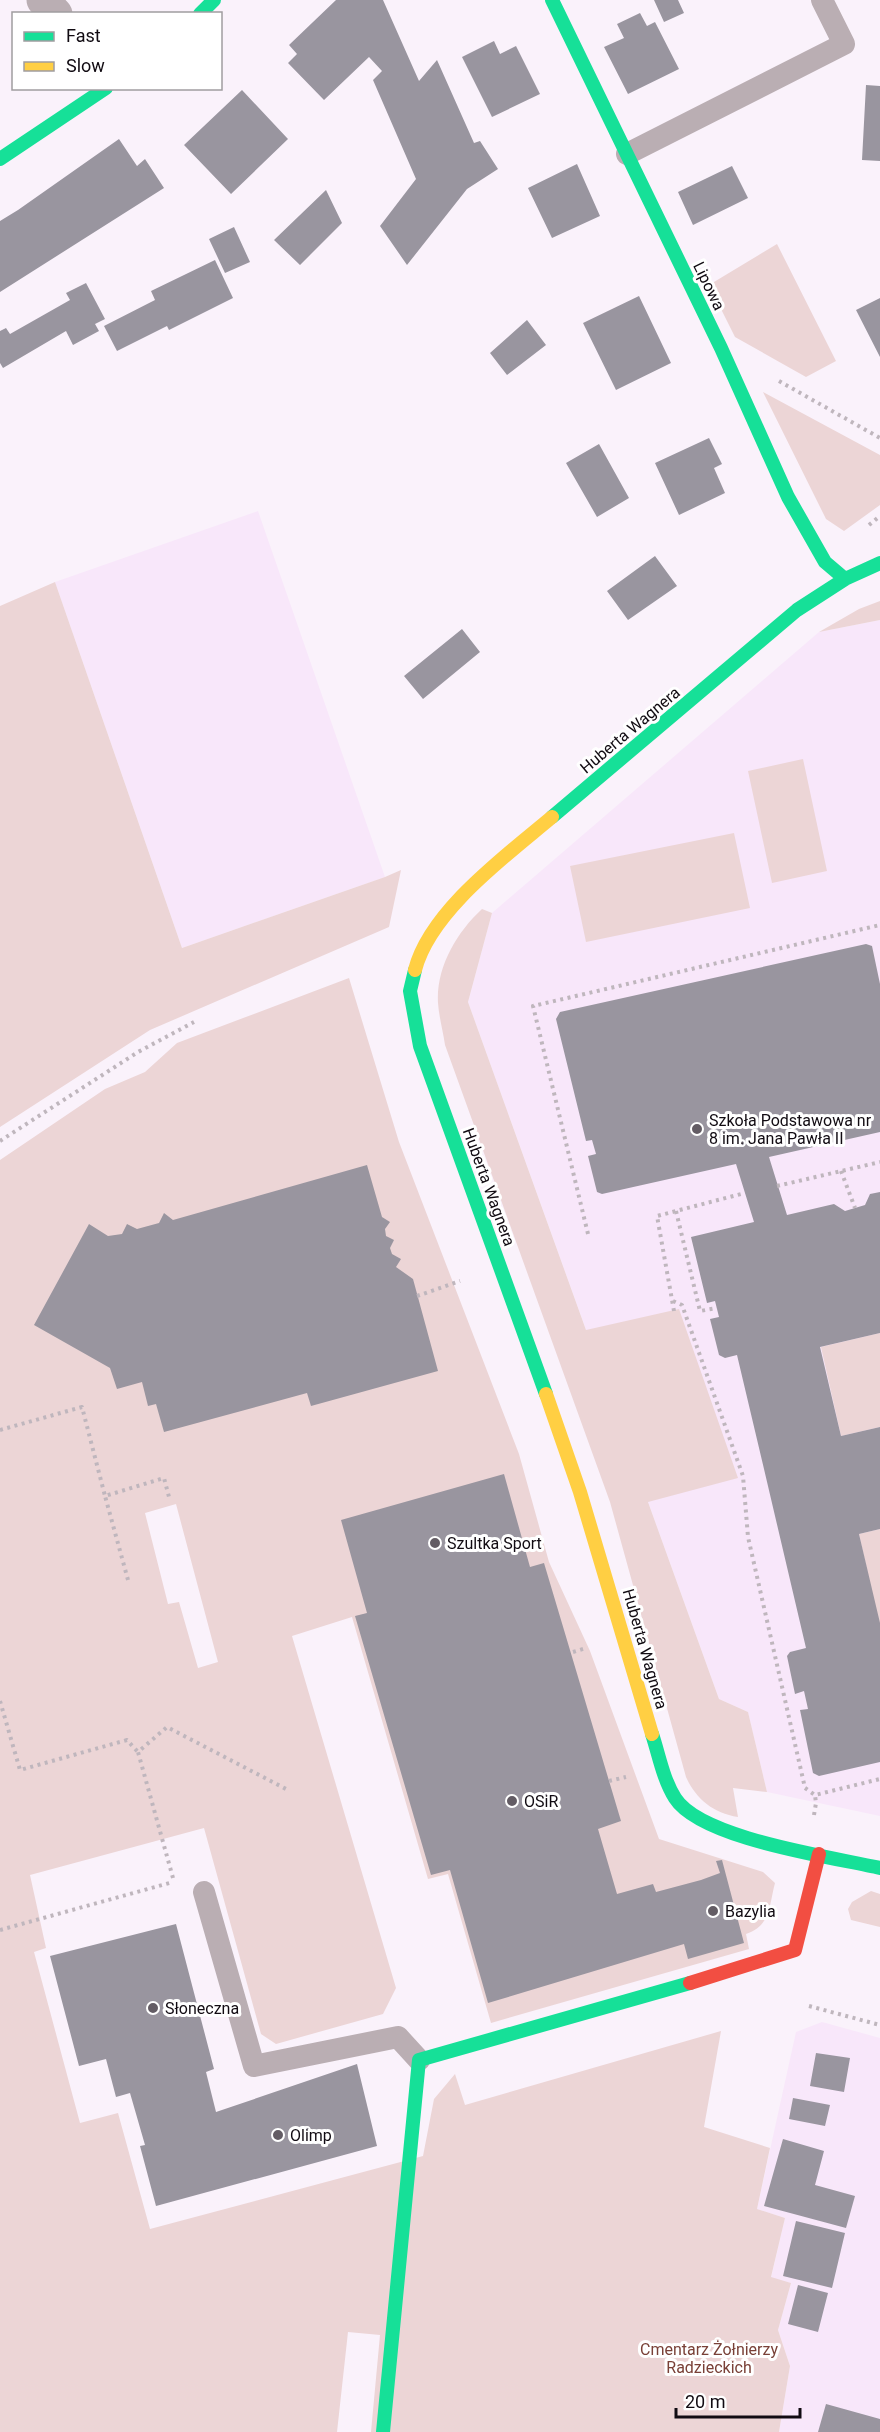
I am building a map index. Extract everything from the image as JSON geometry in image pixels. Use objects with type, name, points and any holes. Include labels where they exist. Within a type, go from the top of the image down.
[{"type":"street","points":[[43,0],[54,12]]},
{"type":"street","points":[[202,12],[214,0]]},
{"type":"street","name":"Lipowa","points":[[552,0],[721,348],[788,497],[825,562],[845,579]]},
{"type":"street","points":[[0,159],[103,90]]},
{"type":"street","name":"Huberta Wagnera","points":[[880,563],[845,579],[797,610],[500,861],[459,899],[436,928],[419,955],[410,992],[420,1046],[506,1279],[580,1492],[666,1779],[676,1800],[696,1818],[735,1836],[880,1868]]},
{"type":"street","points":[[383,2432],[419,2060],[661,1992],[795,1950],[819,1854]]},
{"type":"lane","points":[[627,154],[844,44],[822,0]]},
{"type":"lane","points":[[204,1892],[254,2066],[398,2037],[419,2060]]},
{"type":"path","points":[[770,376],[880,438]]},
{"type":"path","points":[[588,1234],[533,1006],[880,925]]},
{"type":"path","points":[[0,1141],[138,1052],[194,1022]]},
{"type":"path","points":[[777,1186],[880,1162]]},
{"type":"path","points":[[841,1171],[855,1208]]},
{"type":"path","points":[[674,1311],[657,1216],[741,1194]]},
{"type":"path","points":[[676,1211],[700,1311],[717,1308]]},
{"type":"path","points":[[417,1296],[460,1281]]},
{"type":"path","points":[[673,1301],[682,1305],[743,1476],[748,1537],[805,1788],[815,1795],[880,1779]]},
{"type":"path","points":[[0,1430],[82,1407],[128,1580]]},
{"type":"path","points":[[105,1496],[164,1478],[169,1497]]},
{"type":"path","points":[[0,1701],[20,1770],[127,1740],[138,1752],[174,1881],[0,1930]]},
{"type":"path","points":[[138,1752],[167,1727],[288,1790]]},
{"type":"path","points":[[809,2006],[880,2025]]},
{"type":"shaded area","points":[[258,511],[385,877],[182,948],[55,582]]},
{"type":"shaded area","name":"Szkoła Podstawowa nr 8 im. Jana Pawła II","points":[[880,620],[880,1816],[767,1792],[748,1712],[719,1699],[468,1002],[492,913],[819,632]]},
{"type":"shaded area","points":[[822,2022],[880,2038],[880,2432],[779,2432],[790,2366],[778,2330],[791,2283],[771,2278],[785,2218],[757,2209],[796,2032]]},
{"type":"green space","points":[[777,244],[836,361],[806,377],[735,337],[709,285]]},
{"type":"green space","points":[[763,392],[880,455],[880,505],[844,531],[826,519]]},
{"type":"green space","points":[[55,582],[182,948],[401,870],[389,927],[150,1030],[0,1127],[0,606]]},
{"type":"green space","points":[[880,601],[880,620],[819,632],[859,609]]},
{"type":"green space","points":[[803,759],[827,871],[772,883],[748,771]]},
{"type":"green space","points":[[734,833],[750,908],[586,942],[570,866]]},
{"type":"green space","points":[[482,909],[492,913],[468,1002],[586,1330],[679,1309],[738,1478],[648,1502],[719,1699],[748,1712],[767,1792],[733,1788],[738,1817],[706,1804],[686,1777],[610,1502],[445,1045],[438,1003],[440,977],[456,940]]},
{"type":"green space","name":"Cmentarz Żołnierzy Radzieckich","points":[[349,978],[399,1142],[519,1454],[549,1562],[590,1651],[659,1839],[763,1872],[775,1883],[765,1920],[760,1926],[746,1934],[749,1949],[491,2023],[448,1874],[428,1879],[352,1617],[292,1636],[396,1988],[383,2014],[276,2044],[261,2034],[204,1828],[30,1875],[46,1948],[34,1952],[80,2123],[118,2113],[150,2229],[423,2156],[434,2099],[455,2074],[465,2105],[721,2031],[704,2127],[770,2148],[757,2209],[785,2218],[771,2277],[791,2283],[778,2330],[790,2366],[779,2432],[371,2432],[380,2335],[348,2332],[337,2432],[0,2432],[0,1160],[105,1089],[145,1072],[177,1043]],"holes":[[[176,1504],[218,1662],[198,1668],[179,1602],[168,1604],[145,1513]]]},
{"type":"green space","points":[[880,1333],[880,1427],[841,1436],[821,1347]]},
{"type":"green space","points":[[880,1529],[880,1623],[879,1624],[859,1534]]},
{"type":"green space","points":[[871,1891],[880,1894],[880,1927],[851,1920],[848,1909],[852,1902]]},
{"type":"building","points":[[336,0],[383,0],[419,81],[437,60],[474,143],[480,141],[498,169],[467,189],[407,265],[380,226],[416,179],[373,80],[382,71],[369,57],[324,100],[288,63],[297,54],[289,45]]},
{"type":"building","points":[[654,0],[678,0],[684,13],[664,22]]},
{"type":"building","points":[[640,13],[647,26],[655,22],[679,69],[628,94],[604,47],[624,38],[617,24]]},
{"type":"building","points":[[494,41],[500,54],[516,46],[540,94],[492,117],[462,57]]},
{"type":"building","points":[[866,85],[880,86],[880,161],[862,160]]},
{"type":"building","points":[[242,90],[288,139],[231,194],[184,145]]},
{"type":"building","points":[[119,139],[137,166],[145,159],[164,188],[0,292],[0,221]]},
{"type":"building","points":[[577,164],[600,216],[552,238],[528,188]]},
{"type":"building","points":[[732,166],[748,198],[693,225],[678,192]]},
{"type":"building","points":[[326,190],[342,223],[300,265],[274,240]]},
{"type":"building","points":[[234,227],[250,262],[225,273],[209,239]]},
{"type":"building","points":[[215,260],[233,298],[169,330],[167,326],[117,351],[104,326],[155,300],[151,291]]},
{"type":"building","points":[[86,283],[105,319],[95,324],[99,331],[73,345],[66,331],[3,368],[0,363],[0,331],[6,328],[10,334],[70,300],[66,293]]},
{"type":"building","points":[[639,296],[671,363],[616,390],[583,323]]},
{"type":"building","points":[[880,298],[880,357],[856,310]]},
{"type":"building","points":[[527,320],[546,345],[507,375],[490,353]]},
{"type":"building","points":[[709,438],[722,464],[714,468],[725,493],[679,515],[655,463]]},
{"type":"building","points":[[599,444],[629,498],[597,517],[566,463]]},
{"type":"building","points":[[655,556],[677,586],[628,620],[607,591]]},
{"type":"building","points":[[462,629],[480,652],[423,699],[404,676]]},
{"type":"building","points":[[866,944],[872,946],[880,984],[880,1132],[769,1157],[787,1215],[834,1204],[845,1211],[865,1205],[870,1194],[880,1192],[880,1333],[820,1347],[841,1436],[880,1427],[880,1529],[859,1534],[880,1623],[880,1762],[819,1776],[813,1773],[800,1710],[808,1709],[804,1691],[795,1694],[787,1656],[790,1652],[806,1648],[737,1355],[725,1358],[719,1355],[710,1319],[719,1317],[715,1301],[707,1303],[691,1237],[754,1222],[736,1164],[602,1194],[597,1192],[588,1156],[596,1154],[592,1140],[586,1141],[556,1019],[560,1012]]},
{"type":"building","points":[[367,1165],[382,1217],[390,1222],[385,1229],[386,1236],[394,1240],[390,1248],[392,1254],[401,1259],[396,1267],[413,1279],[438,1371],[311,1406],[307,1393],[164,1432],[156,1404],[148,1406],[142,1382],[117,1389],[110,1368],[34,1325],[89,1224],[108,1236],[122,1234],[127,1224],[137,1229],[159,1223],[164,1213],[173,1220]]},
{"type":"building","name":"OSiR","points":[[504,1474],[530,1567],[544,1563],[621,1821],[598,1829],[617,1894],[653,1884],[656,1892],[701,1880],[720,1873],[716,1861],[722,1860],[744,1943],[688,1959],[684,1944],[488,2003],[450,1870],[431,1875],[355,1616],[367,1613],[341,1520]]},
{"type":"building","points":[[176,1924],[214,2069],[206,2072],[216,2112],[357,2064],[377,2146],[156,2206],[140,2146],[145,2145],[130,2093],[116,2097],[106,2059],[79,2066],[50,1956]]},
{"type":"building","points":[[816,2053],[850,2058],[844,2092],[810,2086]]},
{"type":"building","points":[[793,2098],[830,2105],[825,2126],[789,2119]]},
{"type":"building","points":[[783,2139],[824,2151],[815,2185],[855,2196],[846,2228],[764,2206]]},
{"type":"building","points":[[796,2221],[845,2233],[832,2288],[783,2276]]},
{"type":"building","points":[[798,2285],[828,2293],[818,2332],[788,2324]]},
{"type":"building","points":[[826,2404],[880,2419],[880,2432],[818,2432]]},
{"type":"traffic: fast","points":[[202,12],[214,0]]},
{"type":"traffic: fast","points":[[552,0],[721,348],[788,497],[825,562],[845,579]]},
{"type":"traffic: fast","points":[[0,159],[103,90]]},
{"type":"traffic: fast","points":[[552,817],[797,610],[845,579],[880,563]]},
{"type":"traffic: fast","points":[[415,970],[410,991],[420,1046],[546,1394]]},
{"type":"traffic: fast","points":[[652,1734],[664,1775],[675,1798],[689,1812],[711,1825],[769,1844],[880,1868]]},
{"type":"traffic: fast","points":[[383,2432],[419,2060],[690,1983]]},
{"type":"traffic: slow","points":[[415,970],[423,948],[453,906],[493,867],[552,817]]},
{"type":"traffic: slow","points":[[546,1394],[580,1492],[652,1734]]},
{"type":"traffic: jam","points":[[690,1983],[795,1950],[819,1854]]},
{"type":"place","name":"Szkoła Podstawowa nr 8 im. Jana Pawła II","points":[[697,1129]]},
{"type":"place","name":"Szultka Sport","points":[[435,1543]]},
{"type":"place","name":"OSiR","points":[[512,1801]]},
{"type":"place","name":"Bazylia","points":[[713,1911]]},
{"type":"place","name":"Słoneczna","points":[[153,2008]]},
{"type":"place","name":"Olimp","points":[[278,2135]]}]
